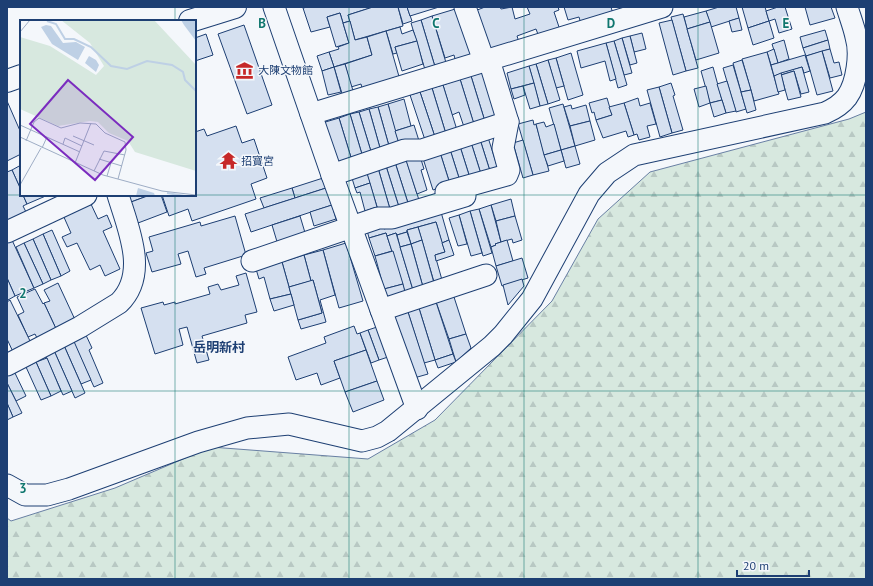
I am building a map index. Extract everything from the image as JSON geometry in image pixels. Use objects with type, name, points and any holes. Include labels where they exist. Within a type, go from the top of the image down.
[{"type":"street","points":[[193,20],[236,7]]},
{"type":"street","points":[[274,7],[332,175],[417,409]]},
{"type":"street","points":[[422,199],[507,175],[509,170],[503,148],[508,122],[487,61],[466,7]]},
{"type":"street","points":[[311,114],[661,7]]},
{"type":"street","points":[[7,485],[25,495],[47,495],[69,489],[198,442],[247,428],[289,424],[362,440],[376,437],[388,431],[417,409],[503,335],[536,292],[589,194],[607,173],[634,155],[825,113],[837,108],[847,97],[853,87],[858,54],[857,38],[847,7]]},
{"type":"street","points":[[7,81],[20,76]]},
{"type":"street","points":[[332,175],[405,150],[422,150],[508,122]]},
{"type":"street","points":[[7,232],[84,196]]},
{"type":"street","points":[[7,364],[80,327],[112,308],[124,298],[132,283],[134,257],[133,244],[118,196]]},
{"type":"street","points":[[252,261],[378,218],[392,218],[465,196]]},
{"type":"street","points":[[381,310],[486,275]]},
{"type":"green space","points":[[866,112],[866,579],[7,579],[7,518],[11,521],[115,488],[211,447],[368,459],[435,420],[552,301],[598,219],[650,172],[849,119]]},
{"type":"building","points":[[373,7],[348,15],[350,21],[343,23],[340,13],[327,17],[330,27],[311,32],[303,8]]},
{"type":"building","points":[[373,7],[398,7],[403,26],[355,40],[348,15]]},
{"type":"building","points":[[398,7],[407,7],[412,21],[403,24]]},
{"type":"building","points":[[407,7],[439,7],[410,16]]},
{"type":"building","points":[[462,7],[477,57],[456,63],[454,55],[445,58],[432,16]]},
{"type":"building","points":[[485,7],[500,7],[501,9],[512,7],[515,19],[530,14],[527,7],[558,7],[559,10],[554,12],[560,30],[539,37],[536,29],[517,36],[519,42],[486,54],[472,12]]},
{"type":"building","points":[[564,7],[611,7],[613,14],[581,24],[579,17],[568,20]]},
{"type":"building","points":[[719,7],[736,7],[739,18],[711,27],[706,11]]},
{"type":"building","points":[[742,7],[765,7],[769,21],[748,28]]},
{"type":"building","points":[[778,7],[785,7],[792,29],[779,33],[775,19],[769,21],[766,11]]},
{"type":"building","points":[[805,7],[831,7],[835,18],[810,25]]},
{"type":"building","points":[[706,11],[710,22],[687,29],[684,17]]},
{"type":"building","points":[[340,13],[349,43],[336,47],[327,17]]},
{"type":"building","points":[[683,14],[698,68],[686,71],[671,17]]},
{"type":"building","points":[[432,16],[447,66],[436,70],[421,20]]},
{"type":"building","points":[[739,18],[742,30],[732,32],[729,21]]},
{"type":"building","points":[[421,20],[436,70],[426,73],[411,23]]},
{"type":"building","points":[[672,20],[686,71],[673,75],[659,23]]},
{"type":"building","points":[[350,21],[355,40],[367,37],[372,55],[334,67],[329,52],[339,49],[338,47],[349,43],[343,23]]},
{"type":"building","points":[[769,21],[774,38],[753,45],[748,28]]},
{"type":"building","points":[[710,22],[719,53],[696,60],[687,29]]},
{"type":"building","name":"大陳文物館","points":[[244,25],[272,105],[247,114],[218,34]]},
{"type":"building","points":[[400,27],[402,34],[413,30],[417,41],[395,47],[397,53],[393,54],[386,31]]},
{"type":"building","points":[[825,30],[828,40],[803,48],[800,37]]},
{"type":"building","points":[[386,31],[400,80],[363,92],[361,84],[351,87],[345,64],[372,55],[367,37]]},
{"type":"building","points":[[642,33],[646,49],[634,52],[630,36]]},
{"type":"building","points":[[206,34],[213,55],[196,61],[196,38]]},
{"type":"building","points":[[630,36],[637,63],[630,65],[622,38]]},
{"type":"building","points":[[622,38],[632,73],[624,75],[614,41]]},
{"type":"building","points":[[784,40],[789,59],[778,63],[772,44]]},
{"type":"building","points":[[828,40],[830,49],[806,56],[803,48]]},
{"type":"building","points":[[417,41],[423,64],[402,71],[395,47]]},
{"type":"building","points":[[614,41],[627,85],[618,88],[606,43]]},
{"type":"building","points":[[606,43],[616,79],[610,81],[605,61],[581,68],[577,51]]},
{"type":"building","points":[[774,49],[778,63],[771,65],[767,52]]},
{"type":"building","points":[[830,49],[834,63],[839,62],[842,75],[830,78],[822,51]]},
{"type":"building","points":[[822,51],[833,91],[817,95],[806,56]]},
{"type":"building","points":[[329,52],[334,67],[322,71],[317,56]]},
{"type":"building","points":[[767,52],[779,94],[754,101],[742,59]]},
{"type":"building","points":[[571,53],[583,95],[568,100],[556,58]]},
{"type":"building","points":[[805,55],[810,71],[804,73],[802,67],[774,76],[771,65]]},
{"type":"building","points":[[556,58],[564,86],[556,88],[548,60]]},
{"type":"building","points":[[548,60],[560,100],[548,104],[536,64]]},
{"type":"building","points":[[742,60],[751,90],[741,92],[733,63]]},
{"type":"building","points":[[345,64],[354,94],[343,97],[334,67]]},
{"type":"building","points":[[536,64],[548,104],[540,106],[529,66]]},
{"type":"building","points":[[733,65],[746,109],[736,112],[723,68]]},
{"type":"building","points":[[529,66],[534,83],[511,89],[507,73]]},
{"type":"building","points":[[334,67],[341,92],[328,95],[322,71]]},
{"type":"building","points":[[713,67],[722,100],[710,103],[701,71]]},
{"type":"building","points":[[802,67],[809,92],[801,94],[794,71],[781,75],[781,73]]},
{"type":"building","points":[[487,71],[503,122],[487,128],[471,76]]},
{"type":"building","points":[[794,71],[801,97],[788,100],[781,75]]},
{"type":"building","points":[[781,73],[785,90],[778,92],[774,76]]},
{"type":"building","points":[[471,76],[487,128],[476,131],[460,79]]},
{"type":"building","points":[[460,79],[474,124],[464,127],[459,112],[452,115],[443,85]]},
{"type":"building","points":[[727,81],[736,111],[726,113],[717,84]]},
{"type":"building","points":[[534,83],[540,106],[530,109],[523,86]]},
{"type":"building","points":[[671,83],[675,95],[673,96],[683,130],[672,133],[659,87]]},
{"type":"building","points":[[443,85],[457,130],[446,134],[432,88]]},
{"type":"building","points":[[523,86],[525,95],[514,99],[511,89]]},
{"type":"building","points":[[706,86],[710,103],[699,107],[694,89]]},
{"type":"building","points":[[659,87],[672,133],[660,137],[647,90]]},
{"type":"building","points":[[432,88],[446,134],[435,137],[420,92]]},
{"type":"building","points":[[751,90],[756,110],[747,113],[741,92]]},
{"type":"building","points":[[420,92],[435,137],[425,140],[410,95]]},
{"type":"building","points":[[607,98],[612,115],[596,120],[589,103]]},
{"type":"building","points":[[638,98],[640,106],[650,103],[656,124],[647,126],[650,137],[639,140],[637,134],[634,135],[624,103]]},
{"type":"building","points":[[404,99],[411,126],[395,131],[388,104]]},
{"type":"building","points":[[722,100],[726,113],[714,117],[710,103]]},
{"type":"building","points":[[7,101],[20,131],[20,154],[7,161]]},
{"type":"building","points":[[624,103],[634,135],[628,137],[626,131],[603,138],[596,120],[612,115],[609,107]]},
{"type":"building","points":[[388,104],[401,150],[391,153],[378,107]]},
{"type":"building","points":[[563,104],[575,146],[561,150],[549,108]]},
{"type":"building","points":[[571,105],[572,109],[586,105],[590,121],[570,126],[564,107]]},
{"type":"building","points":[[378,107],[391,153],[382,155],[369,109]]},
{"type":"building","points":[[369,109],[382,155],[373,158],[359,112]]},
{"type":"building","points":[[359,112],[373,158],[364,161],[350,114]]},
{"type":"building","points":[[350,114],[364,161],[353,164],[339,118]]},
{"type":"building","points":[[339,118],[353,164],[336,169],[322,123]]},
{"type":"building","points":[[533,120],[534,125],[536,124],[549,171],[533,175],[518,124]]},
{"type":"building","points":[[590,121],[595,140],[575,146],[570,126]]},
{"type":"building","points":[[544,122],[546,127],[554,124],[561,150],[544,155],[536,124]]},
{"type":"building","points":[[414,125],[420,144],[401,150],[395,131]]},
{"type":"building","name":"招寶宮","points":[[236,126],[242,143],[254,139],[267,178],[251,184],[256,199],[192,221],[188,209],[169,216],[162,196],[196,196],[196,132],[204,129],[207,136]]},
{"type":"building","points":[[486,131],[498,169],[490,171],[478,133]]},
{"type":"building","points":[[478,133],[490,171],[481,174],[469,136]]},
{"type":"building","points":[[469,136],[481,174],[470,178],[458,140]]},
{"type":"building","points":[[458,140],[470,178],[460,181],[448,143]]},
{"type":"building","points":[[523,140],[533,175],[523,178],[513,143]]},
{"type":"building","points":[[448,143],[460,181],[450,184],[438,146]]},
{"type":"building","points":[[438,146],[450,184],[433,190],[421,152]]},
{"type":"building","points":[[575,146],[580,164],[566,168],[561,150]]},
{"type":"building","points":[[561,150],[564,161],[548,166],[544,155]]},
{"type":"building","points":[[404,153],[419,200],[408,203],[393,156]]},
{"type":"building","points":[[419,153],[424,169],[421,170],[427,190],[417,194],[405,157]]},
{"type":"building","points":[[393,156],[408,203],[399,207],[386,166]]},
{"type":"building","points":[[20,166],[20,188],[12,170]]},
{"type":"building","points":[[386,166],[399,207],[390,209],[378,168]]},
{"type":"building","points":[[365,168],[378,168],[390,209],[379,213]]},
{"type":"building","points":[[12,170],[20,188],[20,196],[23,196],[27,204],[23,206],[26,212],[7,221],[7,172]]},
{"type":"building","points":[[366,170],[370,183],[355,188],[351,175]]},
{"type":"building","points":[[323,178],[326,188],[295,198],[292,188]]},
{"type":"building","points":[[370,183],[377,207],[365,211],[360,192],[357,193],[355,188]]},
{"type":"building","points":[[292,188],[295,198],[264,208],[260,198]]},
{"type":"building","points":[[326,188],[332,205],[251,232],[245,214]]},
{"type":"building","points":[[23,196],[46,196],[27,204]]},
{"type":"building","points":[[128,196],[147,196],[131,202]]},
{"type":"building","points":[[147,196],[161,196],[167,212],[138,223],[131,202]]},
{"type":"building","points":[[511,199],[515,216],[496,221],[491,205]]},
{"type":"building","points":[[90,202],[98,219],[107,215],[112,227],[103,231],[120,269],[105,276],[100,265],[90,270],[77,243],[67,247],[62,237],[71,233],[63,215]]},
{"type":"building","points":[[332,205],[336,219],[314,226],[310,212]]},
{"type":"building","points":[[491,205],[501,242],[491,247],[479,209]]},
{"type":"building","points":[[479,209],[492,253],[483,256],[470,211]]},
{"type":"building","points":[[470,211],[482,253],[471,256],[459,215]]},
{"type":"building","points":[[441,212],[449,240],[442,243],[436,222],[407,230],[407,232],[397,235],[396,233],[387,236],[386,233],[369,238],[366,226],[381,221],[384,229]]},
{"type":"building","points":[[459,215],[467,244],[458,246],[449,218]]},
{"type":"building","points":[[235,216],[246,255],[204,268],[206,274],[196,277],[188,251],[178,254],[181,264],[152,272],[146,253],[153,251],[149,237],[200,222],[201,226]]},
{"type":"building","points":[[300,216],[306,236],[278,245],[272,225]]},
{"type":"building","points":[[515,216],[522,240],[513,243],[512,239],[501,242],[496,221]]},
{"type":"building","points":[[436,222],[445,252],[435,255],[442,280],[434,282],[418,227]]},
{"type":"building","points":[[418,227],[422,240],[411,244],[407,230]]},
{"type":"building","points":[[52,230],[70,271],[61,276],[43,234]]},
{"type":"building","points":[[407,232],[411,244],[400,247],[397,235]]},
{"type":"building","points":[[386,233],[392,251],[375,256],[369,238]]},
{"type":"building","points":[[396,233],[413,290],[405,292],[387,236]]},
{"type":"building","points":[[43,234],[61,276],[51,280],[33,239]]},
{"type":"building","points":[[33,239],[51,280],[43,284],[24,243]]},
{"type":"building","points":[[12,240],[34,288],[15,296],[7,278],[7,243]]},
{"type":"building","points":[[422,240],[434,283],[423,287],[411,244]]},
{"type":"building","points":[[449,240],[454,255],[436,261],[435,255],[445,252],[442,243]]},
{"type":"building","points":[[507,240],[513,261],[496,266],[491,247]]},
{"type":"building","points":[[24,243],[43,284],[34,288],[16,247]]},
{"type":"building","points":[[346,243],[363,301],[339,308],[323,250]]},
{"type":"building","points":[[411,244],[423,287],[413,290],[400,247]]},
{"type":"building","points":[[323,250],[335,295],[320,300],[326,322],[301,329],[298,320],[322,313],[304,255]]},
{"type":"building","points":[[393,251],[403,284],[384,289],[375,256]]},
{"type":"building","points":[[304,255],[311,281],[289,287],[282,262]]},
{"type":"building","points":[[522,258],[528,278],[502,286],[496,266]]},
{"type":"building","points":[[282,262],[291,294],[270,299],[264,277],[259,279],[256,269]]},
{"type":"building","points":[[246,273],[257,312],[245,315],[247,323],[202,336],[209,360],[197,363],[187,327],[179,329],[183,345],[155,354],[141,308],[163,302],[164,305],[175,302],[175,304],[210,294],[208,287],[218,284],[221,290],[239,285],[236,276]]},
{"type":"building","points":[[7,278],[15,296],[8,300],[7,298]]},
{"type":"building","points":[[522,279],[524,286],[508,305],[503,285]]},
{"type":"building","points":[[313,280],[322,313],[298,320],[289,287]]},
{"type":"building","points":[[58,283],[77,324],[58,333],[44,303],[50,301],[44,290]]},
{"type":"building","points":[[403,284],[405,292],[386,297],[384,289]]},
{"type":"building","points":[[35,289],[43,304],[44,303],[58,333],[39,342],[35,334],[28,337],[18,315],[24,312],[17,297]]},
{"type":"building","points":[[291,294],[294,305],[274,311],[270,299]]},
{"type":"building","points":[[453,294],[466,334],[449,339],[435,299]]},
{"type":"building","points":[[435,299],[453,354],[435,360],[418,305]]},
{"type":"building","points":[[10,300],[32,345],[14,354],[7,339],[7,302]]},
{"type":"building","points":[[418,305],[435,360],[424,363],[407,309]]},
{"type":"building","points":[[407,309],[428,374],[414,378],[393,313]]},
{"type":"building","points":[[354,326],[357,334],[360,333],[366,350],[334,361],[340,378],[321,385],[317,373],[296,380],[288,357],[326,343],[324,337]]},
{"type":"building","points":[[377,327],[388,357],[379,360],[368,330]]},
{"type":"building","points":[[368,330],[379,360],[371,363],[360,333]]},
{"type":"building","points":[[85,333],[92,348],[89,350],[103,383],[94,387],[72,339]]},
{"type":"building","points":[[466,334],[471,348],[456,362],[449,339]]},
{"type":"building","points":[[72,337],[91,380],[81,384],[62,341]]},
{"type":"building","points":[[62,341],[85,393],[75,398],[52,346]]},
{"type":"building","points":[[52,346],[72,391],[63,395],[43,350]]},
{"type":"building","points":[[366,350],[377,381],[345,392],[334,361]]},
{"type":"building","points":[[453,354],[456,362],[438,368],[435,360]]},
{"type":"building","points":[[47,358],[61,391],[51,396],[36,362]]},
{"type":"building","points":[[36,362],[51,396],[41,400],[26,367]]},
{"type":"building","points":[[14,371],[26,396],[16,401],[7,383],[7,374]]},
{"type":"building","points":[[377,381],[384,400],[353,412],[345,392]]},
{"type":"building","points":[[7,383],[22,413],[13,417],[7,403]]},
{"type":"building","points":[[7,403],[13,417],[7,420]]},
{"type":"place","name":"大陳文物館","points":[[245,70]]},
{"type":"place","name":"招寶宮","points":[[228,161]]},
{"type":"district","name":"岳明新村","points":[[219,347]]}]
